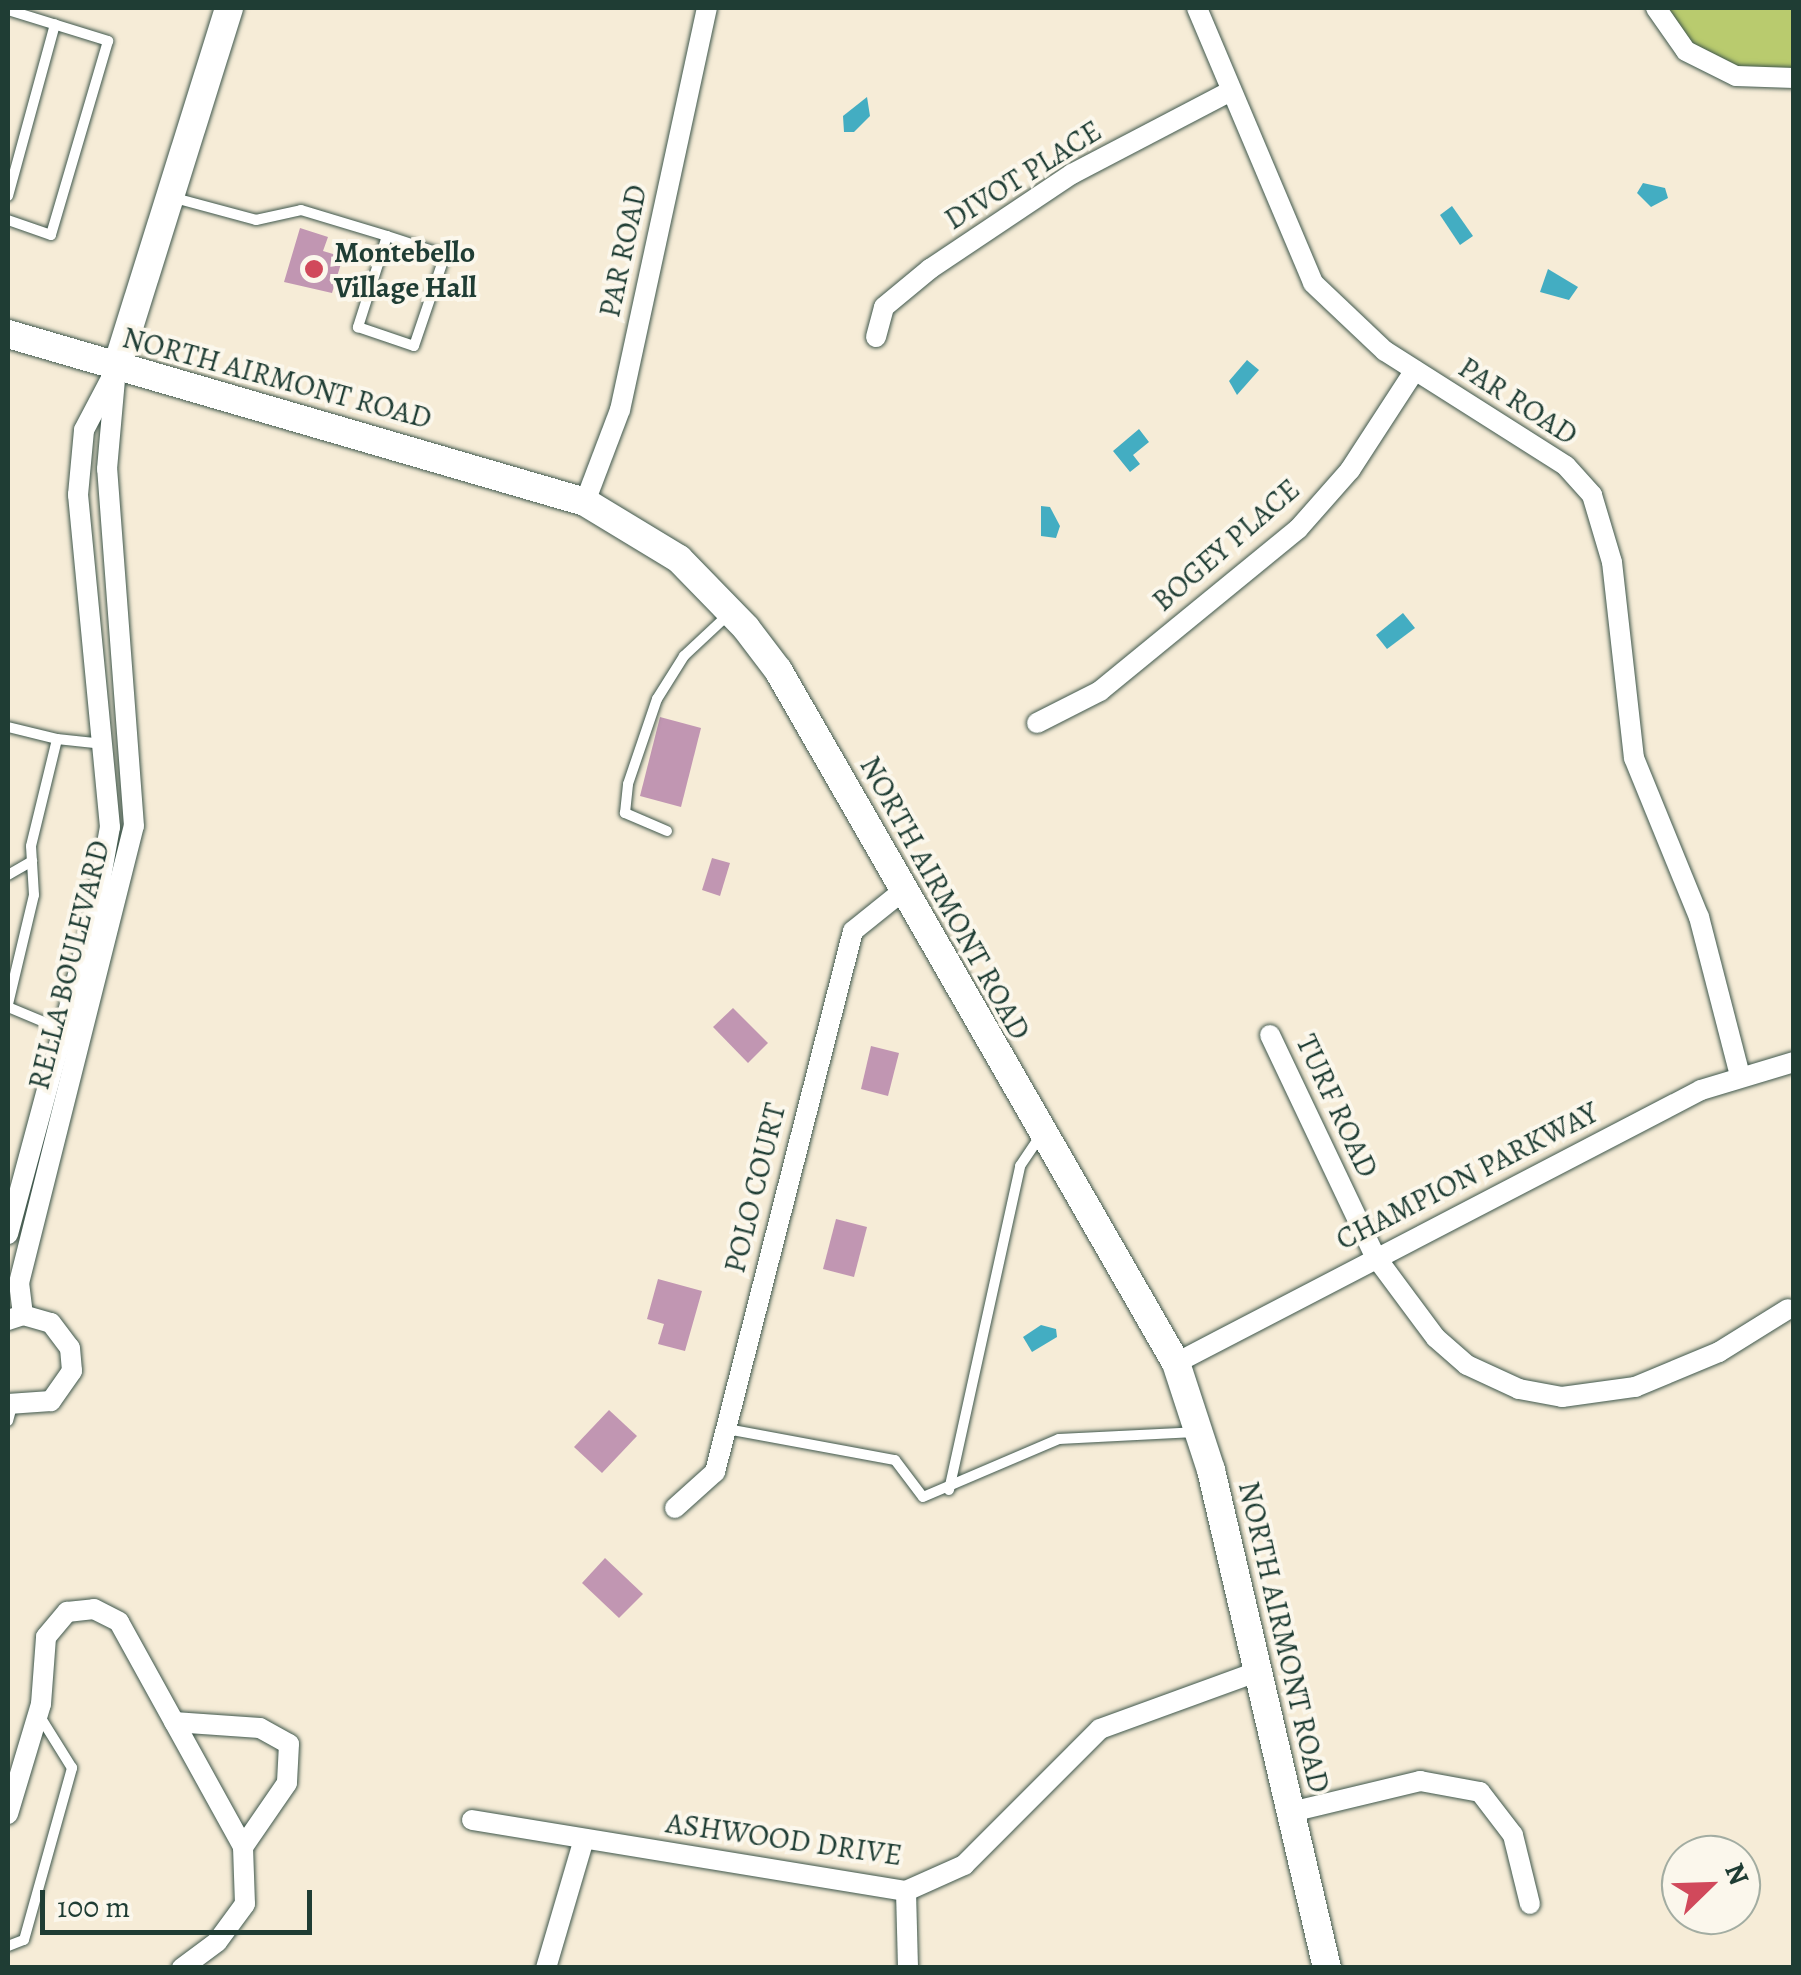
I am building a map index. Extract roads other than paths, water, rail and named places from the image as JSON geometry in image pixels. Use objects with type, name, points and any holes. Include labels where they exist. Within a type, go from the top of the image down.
[{"type":"street","points":[[116,369],[230,8]]},
{"type":"street","name":"PAR ROAD","points":[[585,502],[620,410],[707,8]]},
{"type":"street","name":"PAR ROAD","points":[[1197,8],[1313,283],[1370,339],[1566,466],[1592,495],[1612,562],[1634,758],[1699,917],[1740,1076]]},
{"type":"street","points":[[1656,8],[1686,51],[1736,76],[1794,78]]},
{"type":"street","name":"DIVOT PLACE","points":[[876,337],[884,307],[930,269],[1072,174],[1230,92]]},
{"type":"street","name":"NORTH AIRMONT ROAD","points":[[8,334],[116,369],[495,471],[585,502],[679,559],[732,612],[778,670],[1040,1136],[1176,1363],[1200,1432],[1327,1968]]},
{"type":"street","name":"RELLA BOULEVARD","points":[[9,1410],[51,1401],[72,1371],[62,1334],[15,1318],[19,1283],[134,826],[130,719],[105,645],[80,478],[84,430],[116,369]]},
{"type":"street","name":"RELLA BOULEVARD","points":[[8,1234],[95,911],[110,822],[106,744],[106,469],[116,369]]},
{"type":"street","name":"BOGEY PLACE","points":[[1037,723],[1100,691],[1298,530],[1350,470],[1415,370]]},
{"type":"street","name":"RELLA BOULEVARD","points":[[110,822],[134,826]]},
{"type":"street","name":"POLO COURT","points":[[675,1508],[715,1472],[853,931],[904,890]]},
{"type":"street","name":"TURF ROAD","points":[[1270,1035],[1375,1256],[1436,1338],[1466,1365],[1519,1389],[1562,1397],[1636,1387],[1719,1352],[1788,1309]]},
{"type":"street","name":"CHAMPION PARKWAY","points":[[1176,1363],[1375,1256],[1740,1076],[1794,1062]]},
{"type":"street","name":"RELLA BOULEVARD","points":[[40,1112],[62,1118]]},
{"type":"street","points":[[8,1814],[38,1714],[46,1637],[66,1612],[94,1609],[119,1622],[243,1847],[245,1904],[201,1961],[182,1968]]},
{"type":"street","name":"ASHWOOD DRIVE","points":[[472,1820],[906,1890],[964,1865],[1100,1729],[1149,1706],[1257,1672]]},
{"type":"street","points":[[174,1722],[260,1728],[289,1744],[287,1783],[243,1847]]},
{"type":"street","points":[[1291,1812],[1420,1781],[1480,1792],[1513,1835],[1530,1904]]},
{"type":"street","points":[[546,1968],[584,1839]]},
{"type":"street","points":[[906,1890],[908,1968]]},
{"type":"lane","points":[[8,10],[108,40],[51,235],[8,220]]},
{"type":"lane","points":[[8,196],[55,24]]},
{"type":"lane","points":[[170,197],[256,220],[301,210],[387,236],[445,255],[414,346],[358,327],[387,236]]},
{"type":"lane","points":[[667,831],[625,813],[628,784],[657,699],[684,656],[732,612]]},
{"type":"lane","points":[[8,727],[57,739],[106,744]]},
{"type":"lane","points":[[57,739],[32,860],[34,895],[8,1005],[62,1030]]},
{"type":"lane","points":[[8,875],[32,860]]},
{"type":"lane","points":[[8,956],[17,966]]},
{"type":"lane","points":[[949,1490],[1020,1166],[1040,1136]]},
{"type":"lane","points":[[726,1428],[881,1456],[904,1466],[923,1497],[949,1490],[1059,1439],[1200,1432]]},
{"type":"lane","points":[[8,1946],[24,1940],[72,1768],[38,1714]]},
{"type":"water","points":[[867,97],[870,116],[854,132],[844,132],[843,116]]},
{"type":"water","points":[[1643,183],[1665,188],[1668,198],[1651,207],[1637,193]]},
{"type":"water","points":[[1452,206],[1473,236],[1460,245],[1440,215]]},
{"type":"water","points":[[1548,269],[1578,287],[1569,300],[1540,292]]},
{"type":"water","points":[[1247,360],[1259,370],[1237,395],[1229,381]]},
{"type":"water","points":[[1139,429],[1149,442],[1133,455],[1140,464],[1130,472],[1113,451]]},
{"type":"water","points":[[1041,506],[1050,507],[1060,526],[1056,538],[1041,536]]},
{"type":"water","points":[[1403,613],[1415,628],[1387,649],[1376,635]]},
{"type":"water","points":[[1041,1325],[1056,1329],[1057,1337],[1032,1352],[1023,1337]]},
{"type":"place","name":"Montebello Village Hall","points":[[314,269]]}]
